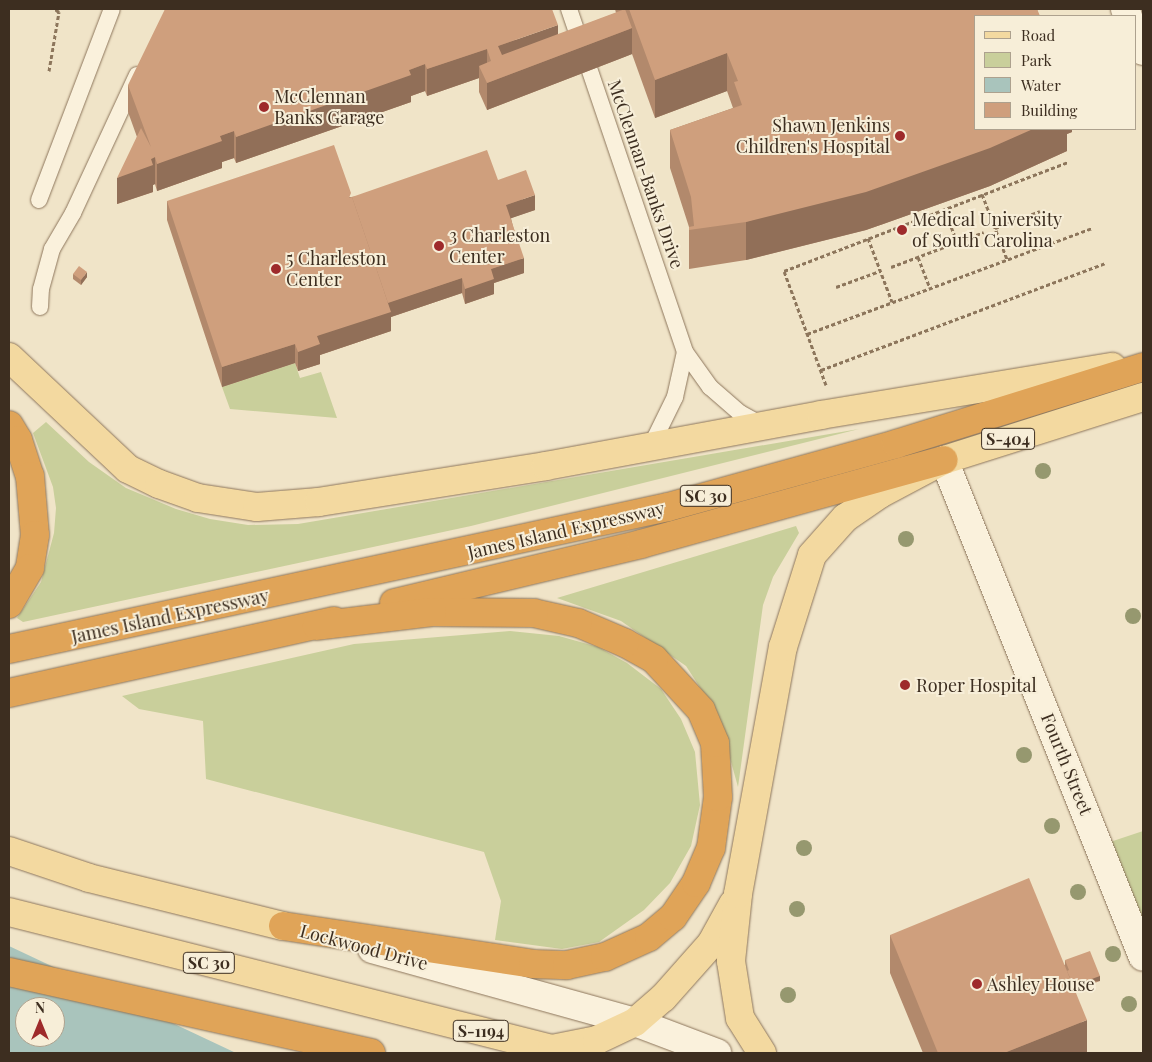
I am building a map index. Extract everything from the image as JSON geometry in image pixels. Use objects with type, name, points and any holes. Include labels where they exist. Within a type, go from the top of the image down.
[{"type":"highway","name":"James Island Expressway","points":[[9,650],[260,597],[668,506],[896,444],[1143,367]]},
{"type":"highway","points":[[9,425],[18,440],[30,476],[36,535],[30,568],[9,604]]},
{"type":"highway","name":"James Island Expressway","points":[[9,693],[317,626],[429,593],[641,544],[944,460]]},
{"type":"highway","name":"SC 30","points":[[317,626],[432,612],[478,611],[534,613],[578,623],[654,659],[701,710],[715,742],[718,797],[711,848],[696,883],[678,910],[649,937],[605,957],[567,965],[423,955]]},
{"type":"highway","points":[[283,926],[423,955]]},
{"type":"highway","points":[[9,972],[371,1053]]},
{"type":"main road","points":[[9,358],[128,469],[158,484],[198,498],[257,506],[319,502],[1143,362]]},
{"type":"main road","name":"S-404","points":[[944,460],[1143,397]]},
{"type":"main road","points":[[762,1053],[740,1018],[731,960],[738,894],[783,647],[812,555],[845,518],[880,494],[944,460]]},
{"type":"main road","name":"Lockwood Drive","points":[[9,852],[89,878],[283,926]]},
{"type":"main road","points":[[560,1051],[597,1040],[635,1022],[663,998],[711,944],[738,894]]},
{"type":"main road","name":"SC 30","points":[[9,912],[409,1014]]},
{"type":"main road","name":"S-1194","points":[[409,1014],[560,1051]]},
{"type":"street","points":[[1137,34],[1143,51]]},
{"type":"street","name":"Fourth Street","points":[[944,460],[1143,957]]},
{"type":"street","name":"Lockwood Drive","points":[[423,955],[635,1022],[717,1053]]},
{"type":"lane","points":[[39,200],[92,55],[112,9]]},
{"type":"lane","name":"McClennan-Banks Drive","points":[[569,9],[685,352]]},
{"type":"lane","points":[[40,306],[41,288],[52,249],[73,213],[144,62]]},
{"type":"lane","points":[[685,352],[710,387],[740,413],[763,426]]},
{"type":"lane","points":[[652,446],[675,397],[685,352]]},
{"type":"path","points":[[49,72],[59,12],[55,9]]},
{"type":"path","points":[[827,387],[784,271],[1068,162]]},
{"type":"path","points":[[982,194],[1007,259]]},
{"type":"path","points":[[944,209],[957,242]]},
{"type":"path","points":[[995,228],[1040,210]]},
{"type":"path","points":[[807,334],[1092,228]]},
{"type":"path","points":[[891,267],[984,232]]},
{"type":"path","points":[[868,238],[892,302]]},
{"type":"path","points":[[918,257],[930,288]]},
{"type":"path","points":[[821,370],[1105,264]]},
{"type":"path","points":[[836,287],[880,271]]},
{"type":"green space","points":[[295,363],[300,378],[321,372],[337,418],[230,409],[222,387]]},
{"type":"green space","points":[[46,422],[89,462],[126,488],[176,509],[210,519],[248,525],[298,524],[859,429],[471,526],[23,622],[17,618],[41,582],[54,533],[56,508],[53,487],[33,433]]},
{"type":"green space","points":[[796,526],[799,533],[773,577],[763,605],[738,787],[718,715],[686,666],[621,621],[557,598]]},
{"type":"green space","points":[[510,631],[559,636],[598,647],[627,663],[661,689],[681,719],[695,752],[700,805],[691,846],[670,883],[644,910],[599,942],[562,949],[495,940],[501,901],[484,852],[206,779],[203,721],[139,709],[122,696],[354,644]]},
{"type":"green space","points":[[1143,831],[1143,926],[1110,842]]},
{"type":"water","points":[[9,946],[236,1053],[9,1053]]},
{"type":"building","name":"McClennan Banks Garage","points":[[165,9],[552,9],[558,25],[498,46],[502,55],[625,9],[632,28],[487,83],[479,66],[491,61],[487,49],[427,69],[425,64],[409,70],[411,75],[236,137],[234,131],[220,136],[222,141],[157,164],[155,157],[151,159],[153,165],[117,178],[141,128],[151,147],[128,85]]},
{"type":"building","name":"Shawn Jenkins Children's Hospital","points":[[629,9],[1037,9],[1040,15],[974,15],[974,130],[1031,130],[990,148],[866,192],[746,222],[689,230],[689,227],[694,226],[691,197],[670,130],[742,105],[734,82],[738,81],[727,53],[655,80]]},
{"type":"building","name":"5 Charleston Center","points":[[334,145],[351,193],[349,198],[352,197],[391,312],[317,336],[320,344],[298,352],[295,344],[222,367],[167,201]]},
{"type":"building","name":"3 Charleston Center","points":[[487,150],[498,180],[526,170],[535,195],[506,205],[524,258],[491,269],[494,279],[465,289],[462,278],[388,303],[352,197]]},
{"type":"building","points":[[79,266],[87,272],[81,280],[73,274]]},
{"type":"building","name":"Ashley House","points":[[1029,878],[1087,1020],[1004,1053],[938,1053],[890,935]]},
{"type":"building","points":[[1090,951],[1100,976],[1075,985],[1067,971],[1069,970],[1065,960]]},
{"type":"place","name":"McClennan Banks Garage","points":[[264,107]]},
{"type":"place","name":"Shawn Jenkins Children's Hospital","points":[[900,136]]},
{"type":"place","name":"Medical University of South Carolina","points":[[902,230]]},
{"type":"place","name":"3 Charleston Center","points":[[439,246]]},
{"type":"place","name":"5 Charleston Center","points":[[276,269]]},
{"type":"place","name":"Roper Hospital","points":[[905,685]]},
{"type":"place","name":"Ashley House","points":[[977,984]]}]
